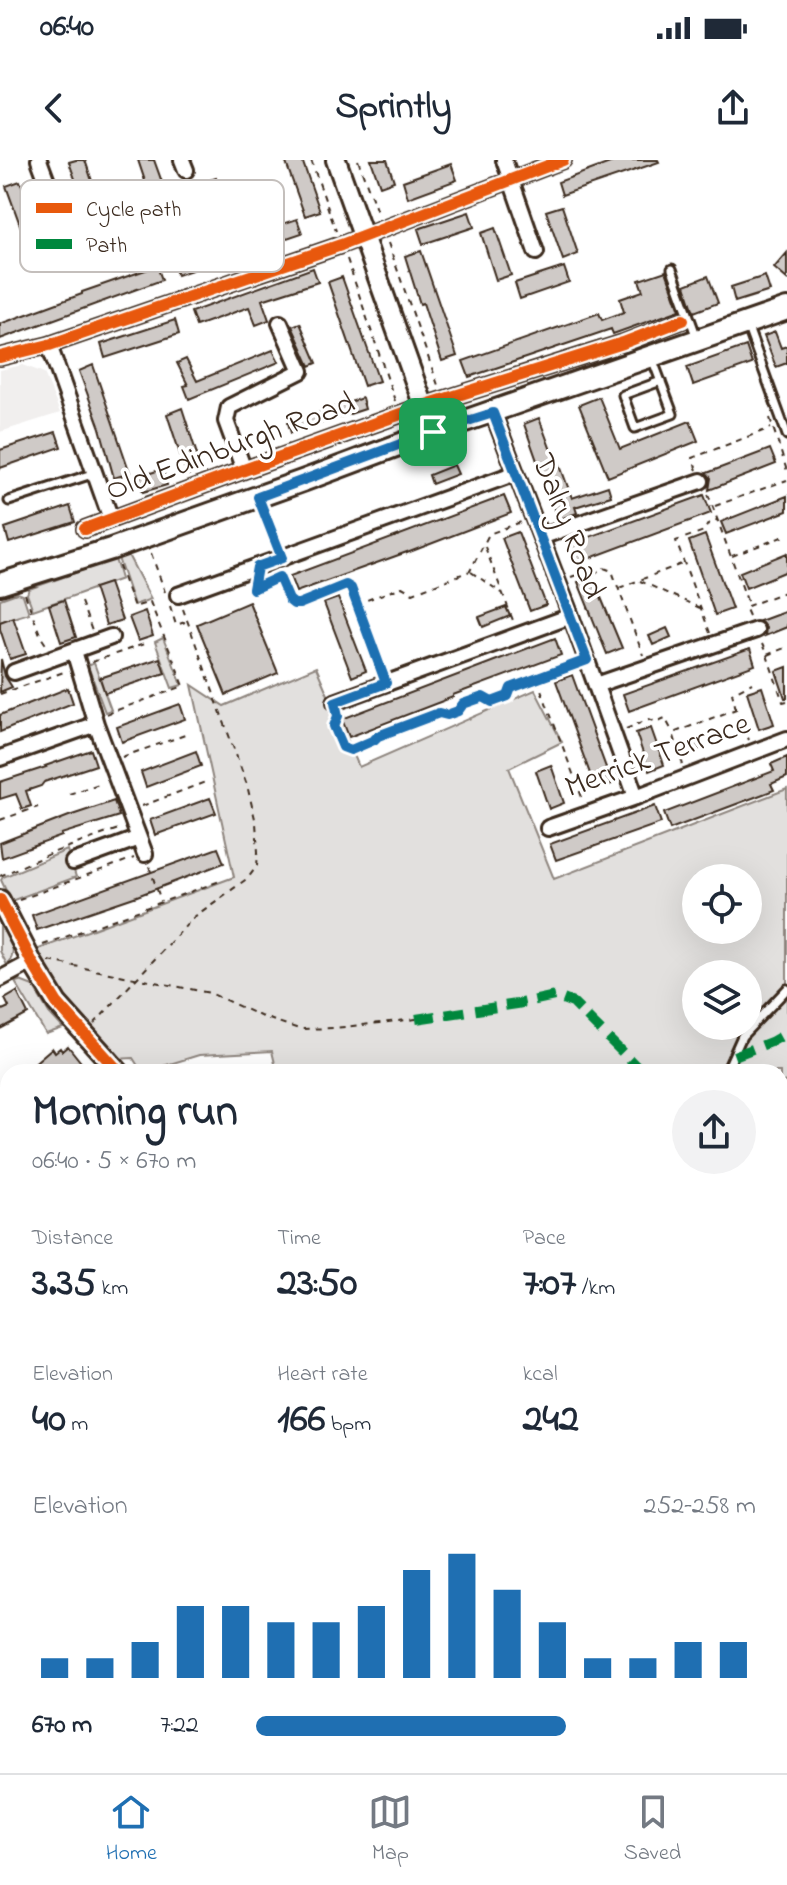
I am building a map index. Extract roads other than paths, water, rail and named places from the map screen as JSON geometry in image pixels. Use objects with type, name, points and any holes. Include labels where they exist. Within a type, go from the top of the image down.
[{"type":"main road","name":"Old Edinburgh Road","points":[[9,581],[111,549],[433,432],[787,309]]},
{"type":"street","points":[[39,160],[46,180]]},
{"type":"street","points":[[336,160],[433,432]]},
{"type":"street","points":[[504,160],[536,252]]},
{"type":"street","points":[[284,265],[383,230],[563,160]]},
{"type":"street","points":[[0,357],[49,345],[262,272]]},
{"type":"street","name":"Old Edinburgh Road","points":[[85,529],[423,406],[623,343],[683,320]]},
{"type":"street","points":[[244,470],[226,421],[229,407],[301,371],[280,323]]},
{"type":"street","points":[[49,345],[111,519]]},
{"type":"street","name":"Dalry Road","points":[[493,413],[636,797]]},
{"type":"street","points":[[178,595],[516,473]]},
{"type":"street","points":[[541,537],[701,481]]},
{"type":"street","points":[[335,702],[571,616]]},
{"type":"street","points":[[596,685],[756,630]]},
{"type":"street","points":[[14,672],[111,637]]},
{"type":"street","points":[[74,651],[134,824],[141,856]]},
{"type":"street","points":[[0,758],[96,720]]},
{"type":"street","name":"Merrick Terrace","points":[[548,828],[787,739]]},
{"type":"street","points":[[73,862],[134,824]]},
{"type":"street","points":[[2,903],[57,1003],[107,1064]]},
{"type":"street","points":[[0,979],[30,957]]},
{"type":"lane","points":[[672,269],[698,339]]},
{"type":"lane","points":[[746,323],[787,435]]},
{"type":"lane","points":[[652,355],[673,414],[635,428],[623,395],[661,381]]},
{"type":"lane","points":[[9,501],[95,473]]},
{"type":"lane","points":[[730,1064],[742,1036],[787,989]]}]
